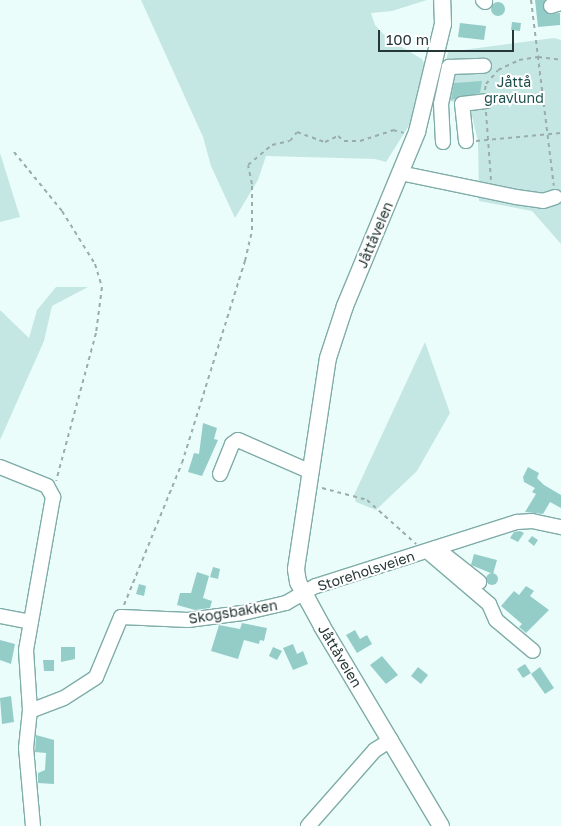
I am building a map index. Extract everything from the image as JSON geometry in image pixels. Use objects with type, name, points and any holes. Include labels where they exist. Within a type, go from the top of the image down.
[{"type":"main road","name":"Jåttåveien","points":[[441,826],[305,594],[296,569],[309,471],[330,350],[345,306],[414,139],[440,40],[442,0]]},
{"type":"street","points":[[443,142],[441,106],[449,67],[484,66]]},
{"type":"street","points":[[441,106],[486,102]]},
{"type":"street","points":[[462,104],[466,141]]},
{"type":"street","points":[[400,173],[542,201],[555,197]]},
{"type":"street","points":[[220,474],[232,444],[238,440],[309,471]]},
{"type":"street","points":[[0,467],[47,486],[53,496],[30,622],[25,674],[30,711],[26,748],[33,826]]},
{"type":"street","name":"Storeholsveien","points":[[305,594],[316,586],[524,521],[561,526]]},
{"type":"street","points":[[429,550],[479,582]]},
{"type":"street","name":"Storeholsveien","points":[[429,550],[489,604],[496,620],[533,651]]},
{"type":"street","name":"Skogsbakken","points":[[121,617],[205,619],[286,603],[305,594]]},
{"type":"street","points":[[0,616],[30,622]]},
{"type":"street","points":[[30,711],[64,698],[96,677],[121,617]]},
{"type":"street","points":[[308,826],[375,750],[390,740]]},
{"type":"path","points":[[531,0],[555,197]]},
{"type":"path","points":[[491,192],[486,84],[498,70],[518,60],[538,57],[561,60]]},
{"type":"path","points":[[121,617],[182,463],[249,244],[252,187],[248,165],[272,145],[290,141],[300,131],[325,142],[338,136],[344,141],[360,142],[393,130],[414,139]]},
{"type":"path","points":[[466,141],[561,133]]},
{"type":"path","points":[[14,152],[62,211],[95,264],[102,286],[96,333],[53,496]]},
{"type":"path","points":[[330,490],[367,500],[429,550]]},
{"type":"green space","points":[[141,0],[427,0],[392,11],[371,13],[375,25],[388,39],[422,59],[428,71],[417,90],[418,111],[386,162],[375,159],[266,156],[258,180],[235,218],[211,166],[203,137]]},
{"type":"green space","name":"Jåttå gravlund","points":[[554,38],[561,40],[561,244],[532,211],[479,201],[478,141],[468,100],[436,103],[448,52]]},
{"type":"green space","points":[[0,153],[20,217],[0,222]]},
{"type":"green space","points":[[56,287],[88,287],[52,306],[44,341],[0,440],[0,310],[29,338],[37,310]]},
{"type":"green space","points":[[425,342],[450,413],[417,471],[376,510],[356,502],[354,495]]},
{"type":"building","points":[[535,0],[545,0],[543,8],[549,14],[560,13],[560,25],[538,27]]},
{"type":"building","points":[[495,2],[501,2],[505,9],[501,16],[495,16],[491,12],[491,6]]},
{"type":"building","points":[[512,22],[521,23],[520,31],[511,30]]},
{"type":"building","points":[[460,23],[486,26],[484,40],[458,37]]},
{"type":"building","points":[[482,81],[480,93],[451,100],[454,83]]},
{"type":"building","points":[[203,423],[217,428],[214,439],[218,440],[202,476],[188,472],[194,453],[199,454]]},
{"type":"building","points":[[528,467],[539,473],[537,478],[544,485],[561,495],[561,508],[550,502],[543,514],[525,512],[536,494],[532,492],[535,488],[524,482],[523,477]]},
{"type":"building","points":[[520,531],[524,533],[518,542],[510,538],[514,532]]},
{"type":"building","points":[[532,536],[538,540],[534,546],[528,541]]},
{"type":"building","points":[[474,554],[497,560],[493,574],[471,565]]},
{"type":"building","points":[[213,567],[220,569],[218,579],[210,577]]},
{"type":"building","points":[[197,572],[209,576],[203,598],[212,601],[210,608],[195,610],[177,605],[180,593],[191,593]]},
{"type":"building","points":[[492,573],[498,579],[492,585],[486,579]]},
{"type":"building","points":[[139,584],[146,586],[144,596],[136,594]]},
{"type":"building","points":[[526,586],[534,591],[530,596],[549,610],[526,633],[519,627],[522,624],[501,606],[514,591],[519,595]]},
{"type":"building","points":[[242,623],[267,628],[264,641],[260,640],[259,644],[244,640],[238,659],[211,651],[219,625],[240,629]]},
{"type":"building","points":[[355,630],[360,639],[367,635],[372,644],[357,653],[346,635]]},
{"type":"building","points":[[0,640],[15,644],[11,664],[0,660]]},
{"type":"building","points":[[293,644],[297,654],[303,651],[308,664],[293,670],[283,648]]},
{"type":"building","points":[[61,647],[75,647],[75,659],[61,662]]},
{"type":"building","points":[[273,647],[282,651],[277,660],[269,656]]},
{"type":"building","points":[[382,656],[398,675],[386,684],[370,665]]},
{"type":"building","points":[[43,660],[54,660],[54,671],[44,671]]},
{"type":"building","points":[[525,664],[531,673],[523,678],[517,669]]},
{"type":"building","points":[[418,667],[428,675],[421,684],[411,676]]},
{"type":"building","points":[[540,667],[554,688],[545,694],[531,674]]},
{"type":"building","points":[[11,696],[14,722],[2,724],[0,698]]},
{"type":"building","points":[[36,735],[54,740],[54,784],[38,783],[38,773],[45,770],[46,753],[35,752]]}]
